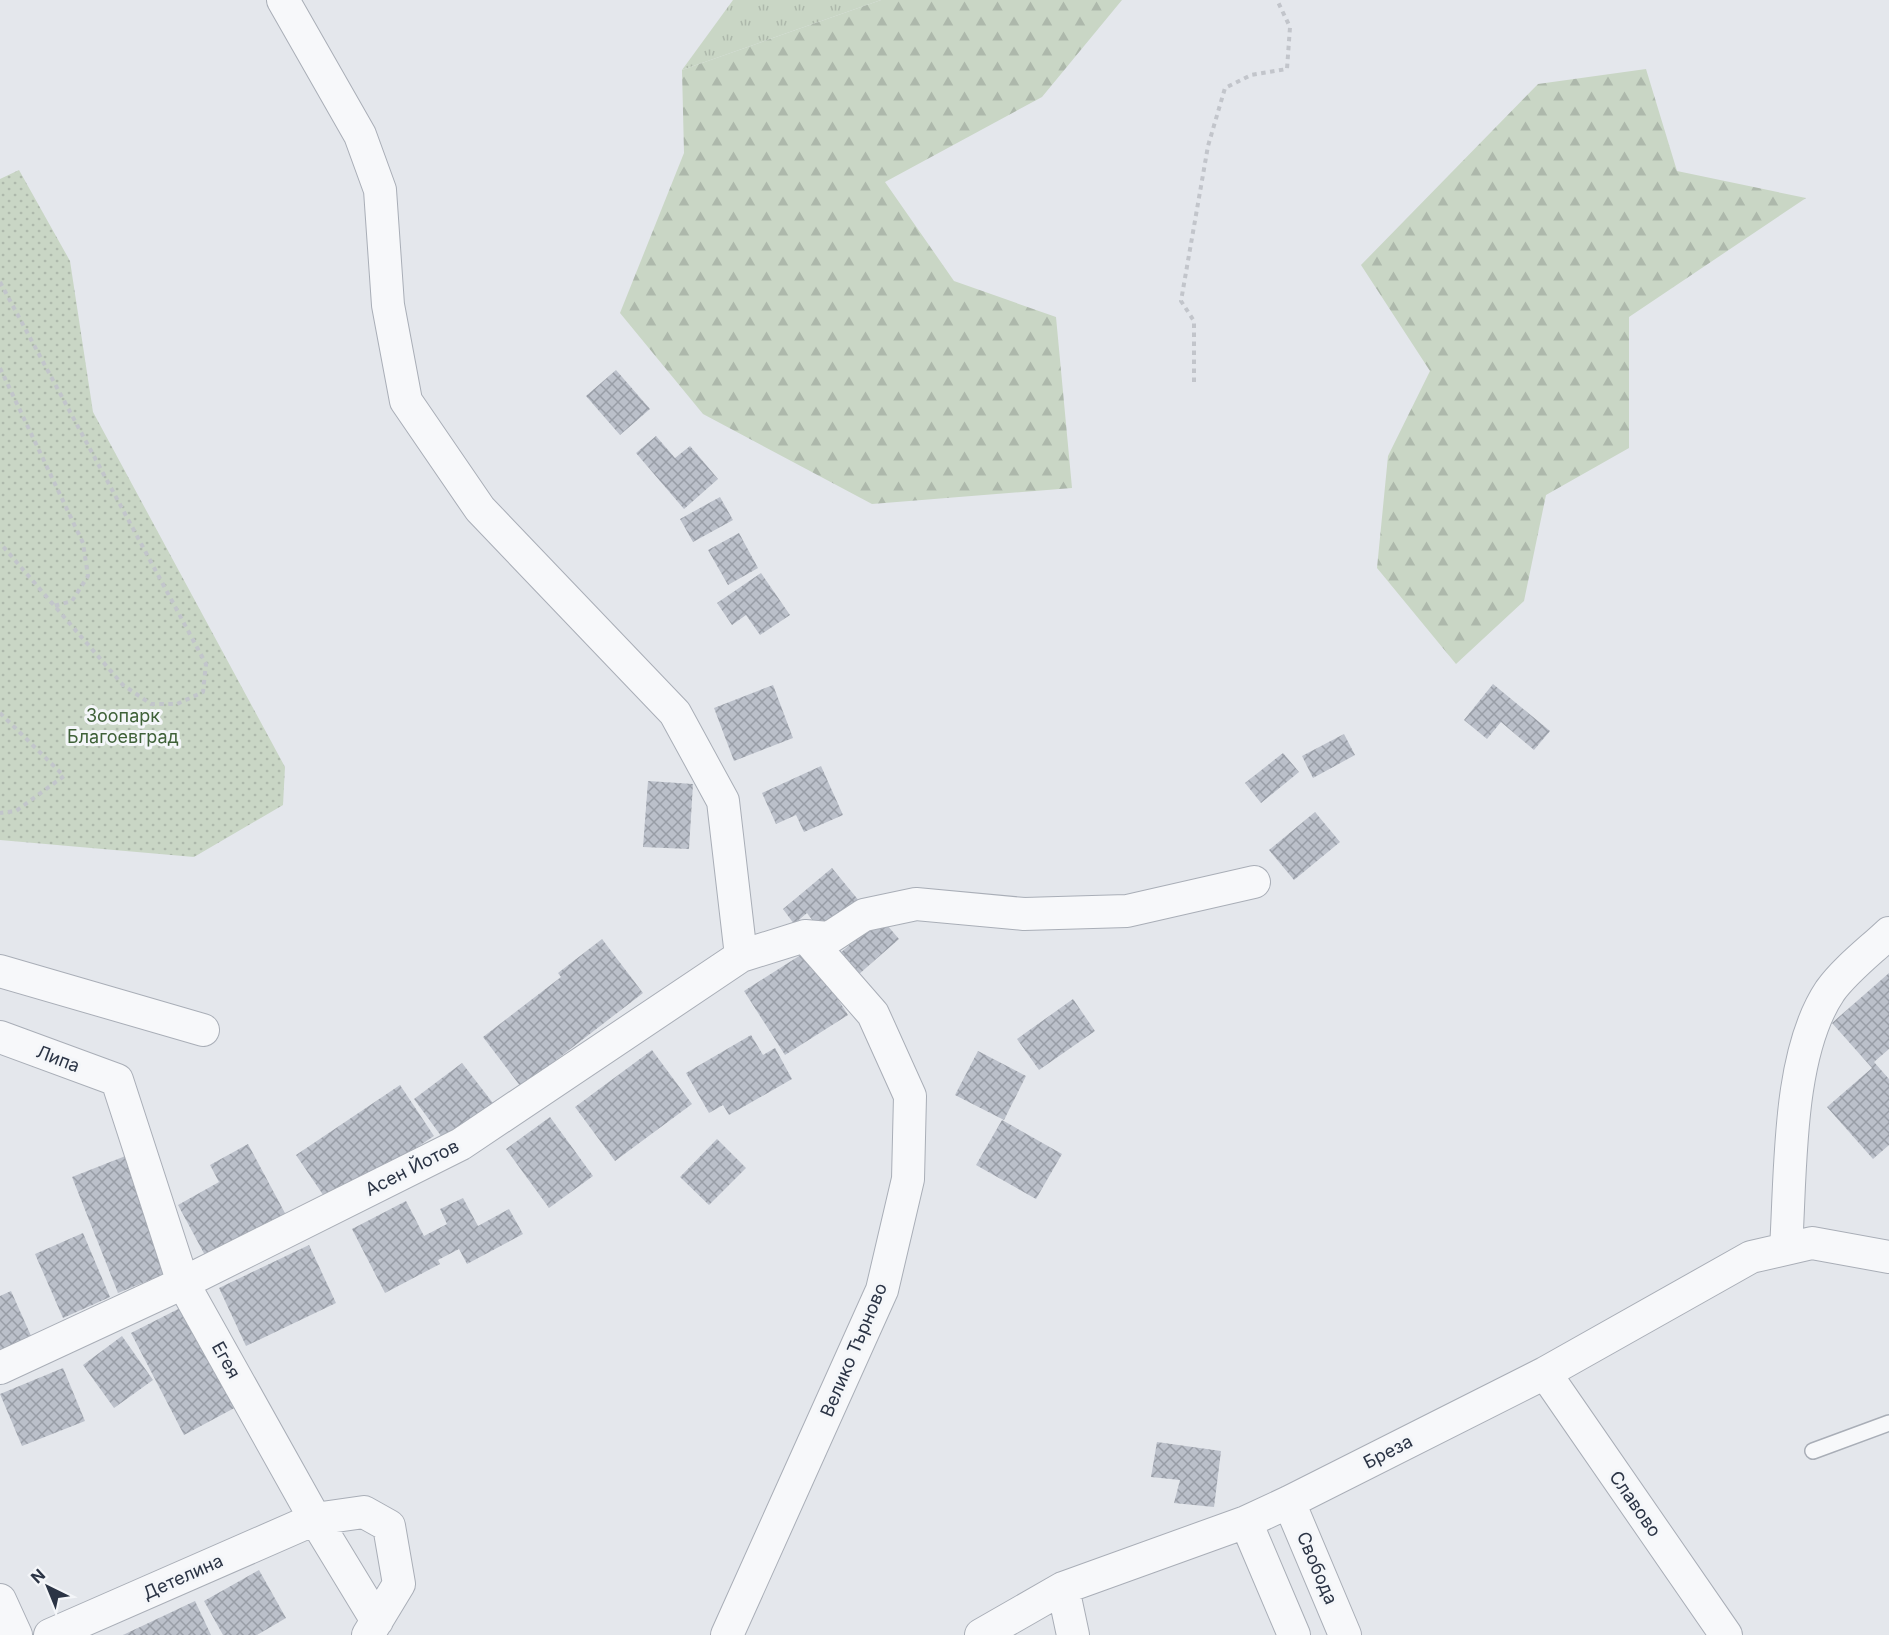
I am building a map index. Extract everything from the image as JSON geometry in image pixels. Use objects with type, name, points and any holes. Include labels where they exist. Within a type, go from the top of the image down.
[{"type":"street","points":[[283,0],[360,135],[380,190],[388,305],[406,401],[480,509],[675,713],[723,801],[741,956]]},
{"type":"street","name":"Асен Йотов","points":[[0,1368],[183,1283],[461,1144],[741,956],[805,936],[829,938],[864,915],[916,904],[1024,914],[1126,911],[1254,882]]},
{"type":"street","points":[[1786,1248],[1797,1089],[1811,1027],[1831,990],[1889,933]]},
{"type":"street","name":"Велико Търново","points":[[727,1635],[882,1290],[908,1179],[910,1096],[873,1014],[805,936]]},
{"type":"street","points":[[0,971],[203,1030]]},
{"type":"street","name":"Липа","points":[[0,1037],[117,1080]]},
{"type":"street","name":"Егея","points":[[117,1080],[183,1283],[315,1519],[372,1628]]},
{"type":"street","name":"Бреза","points":[[981,1635],[1063,1588],[1246,1522],[1289,1502],[1545,1373],[1750,1257],[1812,1243],[1889,1257]]},
{"type":"street","name":"Славово","points":[[1545,1373],[1726,1635]]},
{"type":"street","name":"Свобода","points":[[1289,1502],[1345,1635]]},
{"type":"street","name":"Детелина","points":[[50,1635],[315,1519],[364,1512],[389,1526],[399,1584],[372,1628]]},
{"type":"street","points":[[1246,1522],[1294,1635]]},
{"type":"street","points":[[1063,1588],[1073,1635]]},
{"type":"street","points":[[0,1600],[16,1635]]},
{"type":"lane","points":[[1813,1451],[1889,1423]]},
{"type":"path","points":[[1194,382],[1194,321],[1181,301],[1208,146],[1225,88],[1251,75],[1287,69],[1290,27],[1278,0]]},
{"type":"path","points":[[0,282],[206,664],[203,692],[177,704],[151,704],[123,685],[0,543]]},
{"type":"path","points":[[0,368],[83,543],[88,576],[72,601],[54,606]]},
{"type":"path","points":[[0,713],[64,776],[16,811],[0,813]]},
{"type":"green space","points":[[733,0],[881,0],[682,70]]},
{"type":"green space","points":[[881,0],[1122,0],[1042,97],[885,182],[954,281],[1056,317],[1072,488],[872,504],[703,414],[620,313],[684,153],[682,70]]},
{"type":"green space","points":[[1646,69],[1677,171],[1806,198],[1629,317],[1629,448],[1546,495],[1524,601],[1456,664],[1377,568],[1388,456],[1430,371],[1361,265],[1538,84]]},
{"type":"green space","name":"Зоопарк Благоевград","points":[[19,170],[70,261],[93,412],[285,767],[283,805],[194,857],[0,840],[0,179]]},
{"type":"building","points":[[616,370],[650,409],[620,435],[586,396]]},
{"type":"building","points":[[656,436],[675,458],[690,446],[718,479],[684,509],[636,453]]},
{"type":"building","points":[[720,497],[733,520],[693,542],[680,519]]},
{"type":"building","points":[[739,533],[758,568],[728,585],[708,550]]},
{"type":"building","points":[[761,573],[790,615],[760,635],[746,615],[732,625],[717,603]]},
{"type":"building","points":[[1493,684],[1550,731],[1534,750],[1501,722],[1487,739],[1464,720]]},
{"type":"building","points":[[773,685],[793,738],[734,761],[714,708]]},
{"type":"building","points":[[1344,734],[1355,755],[1313,778],[1302,756]]},
{"type":"building","points":[[1283,753],[1299,772],[1261,803],[1245,783]]},
{"type":"building","points":[[821,766],[843,815],[804,832],[796,815],[776,824],[762,793]]},
{"type":"building","points":[[648,781],[693,784],[689,849],[643,847]]},
{"type":"building","points":[[1315,812],[1340,842],[1294,880],[1269,850]]},
{"type":"building","points":[[832,868],[860,902],[822,933],[807,913],[794,924],[783,909]]},
{"type":"building","points":[[881,918],[899,939],[858,975],[839,954]]},
{"type":"building","points":[[602,939],[643,993],[521,1087],[483,1037],[561,977],[558,973]]},
{"type":"building","points":[[807,951],[848,1015],[785,1055],[744,991]]},
{"type":"building","points":[[1889,973],[1889,1049],[1874,1062],[1889,1079],[1889,1145],[1873,1159],[1827,1107],[1872,1068],[1832,1023]]},
{"type":"building","points":[[1073,999],[1095,1031],[1039,1070],[1017,1039]]},
{"type":"building","points":[[751,1035],[763,1055],[775,1048],[792,1079],[729,1115],[723,1105],[709,1113],[686,1073]]},
{"type":"building","points":[[652,1050],[692,1104],[615,1161],[575,1107]]},
{"type":"building","points":[[978,1051],[1026,1076],[1004,1120],[955,1095]]},
{"type":"building","points":[[462,1063],[496,1107],[447,1144],[414,1099]]},
{"type":"building","points":[[400,1085],[434,1136],[330,1205],[296,1155]]},
{"type":"building","points":[[550,1117],[593,1176],[549,1208],[506,1149]]},
{"type":"building","points":[[1002,1120],[1062,1154],[1036,1199],[976,1165]]},
{"type":"building","points":[[717,1139],[746,1168],[709,1205],[680,1177]]},
{"type":"building","points":[[248,1144],[286,1215],[207,1259],[178,1205],[219,1182],[210,1165]]},
{"type":"building","points":[[128,1155],[174,1270],[118,1293],[72,1177]]},
{"type":"building","points":[[463,1198],[478,1226],[509,1209],[523,1234],[467,1264],[459,1249],[438,1260],[440,1264],[385,1293],[352,1229],[406,1201],[424,1236],[447,1224],[440,1209]]},
{"type":"building","points":[[83,1233],[110,1297],[63,1318],[35,1254]]},
{"type":"building","points":[[309,1245],[336,1303],[246,1346],[219,1288]]},
{"type":"building","points":[[11,1291],[32,1338],[0,1353],[0,1296]]},
{"type":"building","points":[[188,1304],[240,1405],[184,1435],[131,1333]]},
{"type":"building","points":[[122,1336],[153,1380],[114,1408],[83,1365]]},
{"type":"building","points":[[63,1368],[85,1421],[22,1446],[0,1394]]},
{"type":"building","points":[[1157,1442],[1221,1451],[1214,1507],[1174,1503],[1180,1480],[1151,1477]]},
{"type":"building","points":[[259,1570],[286,1618],[257,1635],[223,1635],[204,1601]]},
{"type":"building","points":[[195,1601],[211,1635],[123,1635]]}]
